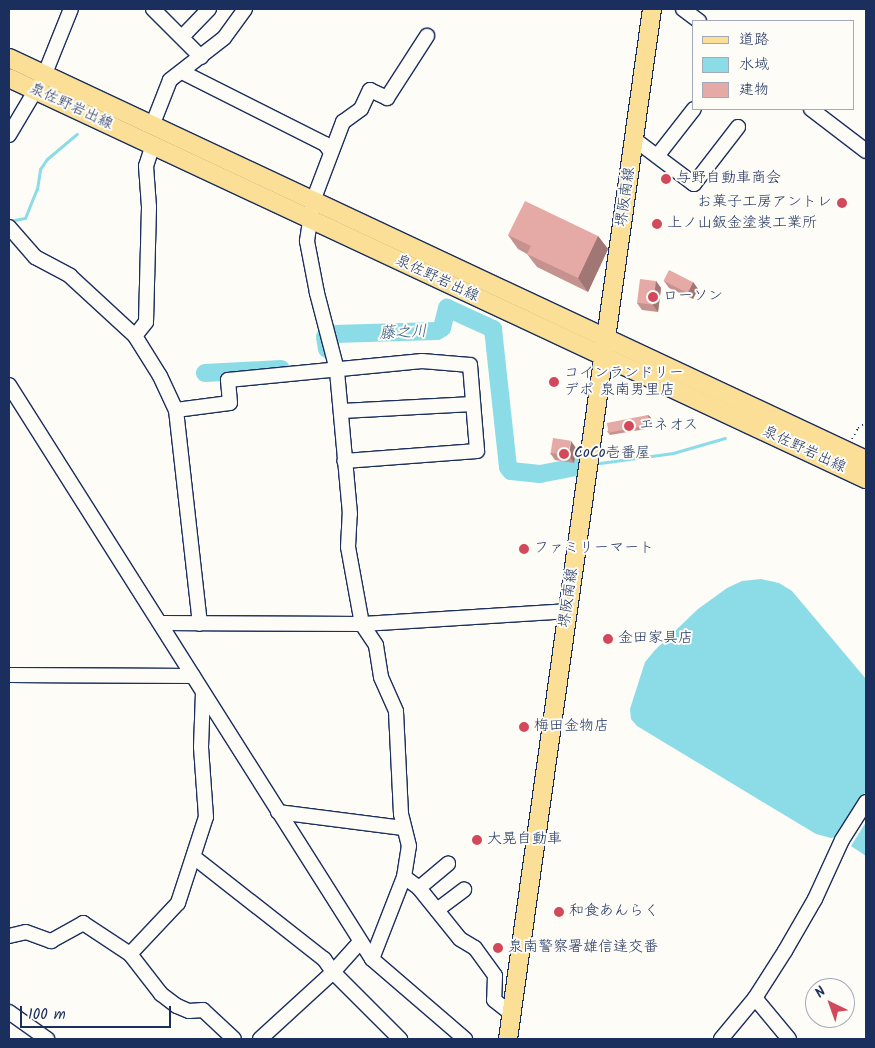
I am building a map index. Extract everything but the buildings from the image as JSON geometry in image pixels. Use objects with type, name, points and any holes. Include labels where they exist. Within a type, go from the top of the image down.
[{"type":"main road","name":"堺阪南線","points":[[508,1039],[652,9]]},
{"type":"main road","name":"泉佐野岩出線","points":[[9,58],[39,83],[153,145],[312,210],[606,337],[866,460]]},
{"type":"main road","name":"泉佐野岩出線","points":[[9,78],[39,83],[152,126],[312,210],[604,358],[866,479]]},
{"type":"street","points":[[9,135],[39,83],[71,9]]},
{"type":"street","points":[[153,9],[201,57]]},
{"type":"street","points":[[182,37],[209,9]]},
{"type":"street","points":[[152,126],[170,80],[224,38],[245,9]]},
{"type":"street","points":[[683,9],[698,20]]},
{"type":"street","points":[[372,959],[404,877],[409,846],[404,828],[396,711],[381,677],[376,645],[362,624],[356,577],[348,547],[350,514],[337,370],[329,335],[316,294],[306,240],[312,210],[330,151],[343,122],[361,110],[370,90],[387,98],[427,36]]},
{"type":"street","points":[[182,72],[325,144],[330,151]]},
{"type":"street","points":[[658,155],[692,110]]},
{"type":"street","points":[[812,110],[866,152]]},
{"type":"street","points":[[634,139],[658,155],[694,184],[738,127]]},
{"type":"street","points":[[135,336],[146,322],[149,207],[146,166],[153,145]]},
{"type":"street","points":[[9,227],[35,257],[70,276],[135,336],[160,376],[176,410],[200,624]]},
{"type":"street","points":[[176,410],[230,403],[228,380],[422,361],[470,365],[477,451],[344,461]]},
{"type":"street","points":[[9,385],[161,623],[360,942],[372,959],[465,1039]]},
{"type":"street","points":[[342,411],[473,404]]},
{"type":"street","points":[[161,623],[362,624],[567,611]]},
{"type":"street","points":[[9,675],[193,676]]},
{"type":"street","points":[[130,954],[178,903],[195,858],[206,817],[201,747],[203,693]]},
{"type":"street","points":[[721,1039],[755,998],[815,899],[842,840],[866,802]]},
{"type":"street","points":[[278,812],[404,828]]},
{"type":"street","points":[[195,858],[290,929],[324,959],[334,972],[400,1039]]},
{"type":"street","points":[[419,888],[448,864]]},
{"type":"street","points":[[404,877],[419,888],[460,939],[475,948],[490,969],[496,982],[494,1000],[512,1014]]},
{"type":"street","points":[[437,910],[464,890]]},
{"type":"street","points":[[9,936],[26,932],[51,941],[83,923],[130,954],[161,994],[183,1009],[203,1010],[234,1039]]},
{"type":"street","points":[[263,1038],[334,972],[360,942]]},
{"type":"street","points":[[755,998],[789,1039]]},
{"type":"street","points":[[9,1012],[47,1039]]},
{"type":"path","points":[[846,450],[858,428],[866,422]]},
{"type":"water","points":[[761,579],[779,583],[792,591],[866,679],[866,791],[837,837],[831,838],[816,834],[637,726],[631,719],[630,709],[645,662],[655,650],[698,609],[727,588],[742,581]]},
{"type":"water","points":[[866,822],[866,856],[851,846]]},
{"type":"waterway","points":[[9,221],[25,218],[37,189],[40,169],[47,159],[77,134]]},
{"type":"waterway","name":"藤之川","points":[[327,349],[325,337],[334,334],[437,331],[442,328],[447,308],[493,329],[508,467],[511,471],[540,474],[577,467]]},
{"type":"waterway","name":"藤之川","points":[[205,373],[281,369]]},
{"type":"waterway","name":"藤之川","points":[[600,463],[673,453],[725,438]]},
{"type":"place","name":"与野自動車商会","points":[[666,179]]},
{"type":"place","name":"お菓子工房アントレ","points":[[842,203]]},
{"type":"place","name":"上ノ山鈑金塗装工業所","points":[[657,224]]},
{"type":"place","name":"ローソン","points":[[653,297]]},
{"type":"place","name":"コインランドリー デポ 泉南男里店","points":[[554,382]]},
{"type":"place","name":"エネオス","points":[[629,426]]},
{"type":"place","name":"CoCo壱番屋","points":[[564,454]]},
{"type":"place","name":"ファミリーマート","points":[[524,549]]},
{"type":"place","name":"金田家具店","points":[[608,639]]},
{"type":"place","name":"梅田金物店","points":[[524,727]]},
{"type":"place","name":"大晃自動車","points":[[477,840]]},
{"type":"place","name":"和食あんらく","points":[[559,912]]},
{"type":"place","name":"泉南警察署雄信達交番","points":[[498,948]]}]
